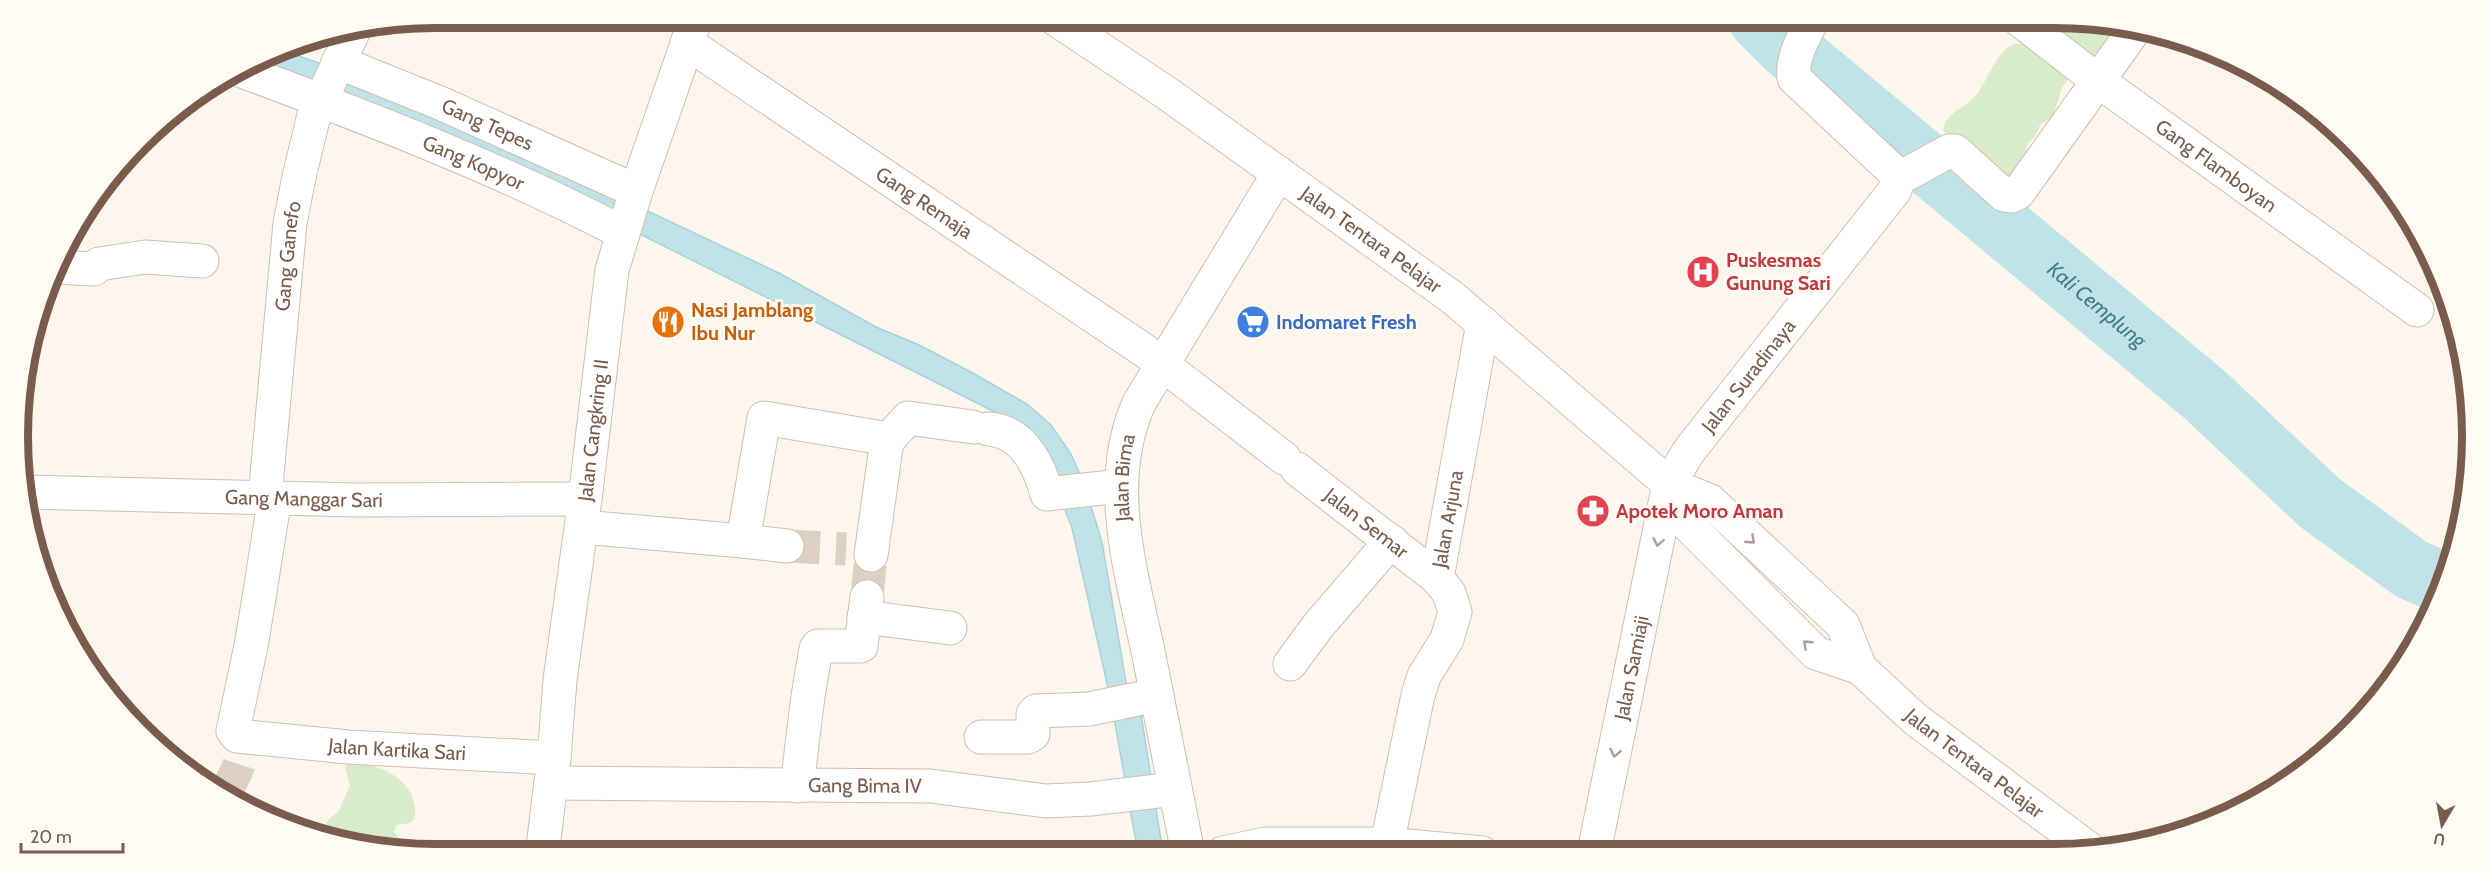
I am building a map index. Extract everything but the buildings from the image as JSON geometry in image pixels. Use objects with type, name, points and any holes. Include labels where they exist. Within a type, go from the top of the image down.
[{"type":"street","name":"Jalan Tentara Pelajar","points":[[1069,28],[1168,94],[1453,298],[1669,484],[1686,524],[1816,652],[1860,668],[1915,719],[2082,844]]},
{"type":"street","points":[[1809,28],[1794,65],[1794,78],[1884,162],[1917,169],[1949,151],[1955,151],[2004,195],[2012,196],[2018,193],[2129,35]]},
{"type":"street","name":"Gang Flamboyan","points":[[2030,28],[2097,81],[2417,310]]},
{"type":"street","name":"Jalan Cangkring II","points":[[543,844],[553,770],[560,680],[584,513],[611,277],[629,213],[692,31]]},
{"type":"street","name":"Gang Remaja","points":[[692,31],[943,213],[1163,364]]},
{"type":"street","name":"Gang Ganefo","points":[[246,742],[233,731],[252,641],[270,497],[290,223],[309,133],[329,81],[350,38]]},
{"type":"street","name":"Gang Kopyor","points":[[253,72],[329,81],[464,138],[579,210],[629,213]]},
{"type":"street","name":"Gang Tepes","points":[[464,138],[629,213]]},
{"type":"street","name":"Jalan Suradinaya","points":[[1669,484],[1689,451],[1895,190],[1917,169]]},
{"type":"street","name":"Jalan Bima","points":[[1185,844],[1134,700],[1122,519],[1122,458],[1130,424],[1139,403],[1279,173]]},
{"type":"street","points":[[66,267],[94,268],[99,264],[145,257],[202,261]]},
{"type":"street","name":"Jalan Arjuna","points":[[1387,844],[1418,695],[1424,676],[1448,639],[1455,612],[1449,593],[1437,578],[1483,323]]},
{"type":"street","name":"Jalan Semar","points":[[1163,364],[1437,578]]},
{"type":"street","points":[[743,541],[766,417],[889,439]]},
{"type":"street","points":[[863,552],[886,447],[889,439],[908,418],[998,429],[1033,455],[1047,494],[1121,486]]},
{"type":"street","name":"Jalan Samiaji","points":[[1596,844],[1669,484]]},
{"type":"street","name":"Gang Manggar Sari","points":[[32,492],[357,500],[584,513],[743,541],[787,546]]},
{"type":"street","points":[[1290,664],[1318,626],[1390,542]]},
{"type":"street","points":[[797,786],[808,696],[818,646],[860,647],[865,607],[950,628]]},
{"type":"street","points":[[981,737],[1028,737],[1033,734],[1033,714],[1036,711],[1089,709],[1134,700]]},
{"type":"street","name":"Jalan Kartika Sari","points":[[246,742],[553,770]]},
{"type":"street","name":"Gang Bima IV","points":[[553,770],[797,786],[930,786],[1046,801],[1167,791]]},
{"type":"street","points":[[1265,844],[1387,844]]},
{"type":"green space","points":[[2043,28],[2080,29],[2124,35],[2109,56],[2092,60]]},
{"type":"green space","points":[[2014,44],[2026,44],[2069,78],[2062,88],[2053,116],[2040,125],[2036,135],[2026,146],[2029,154],[2012,185],[1943,131],[1952,114],[1973,99],[2002,53]]},
{"type":"green space","points":[[348,761],[384,770],[395,776],[411,793],[415,804],[415,818],[410,823],[397,825],[394,832],[399,838],[397,843],[357,837],[322,828],[339,811],[350,785],[345,768]]},
{"type":"water","points":[[294,54],[325,65],[489,136],[779,273],[876,327],[919,345],[1027,404],[1051,425],[1071,454],[1083,481],[1102,542],[1126,682],[1141,714],[1162,844],[1136,844],[1111,701],[1072,528],[1047,462],[1015,427],[997,413],[612,220],[261,69]]},
{"type":"waterway","name":"Kali Cemplung","points":[[1768,28],[1788,48],[2205,395],[2320,503],[2411,569],[2435,580]]},
{"type":"tunnel","points":[[787,546],[846,549]]},
{"type":"tunnel","points":[[867,597],[871,555]]},
{"type":"tunnel","points":[[228,788],[245,745]]},
{"type":"place","name":"Puskesmas Gunung Sari","points":[[1703,272]]},
{"type":"place","name":"Nasi Jamblang Ibu Nur","points":[[668,322]]},
{"type":"place","name":"Indomaret Fresh","points":[[1253,322]]},
{"type":"place","name":"Apotek Moro Aman","points":[[1593,511]]}]
